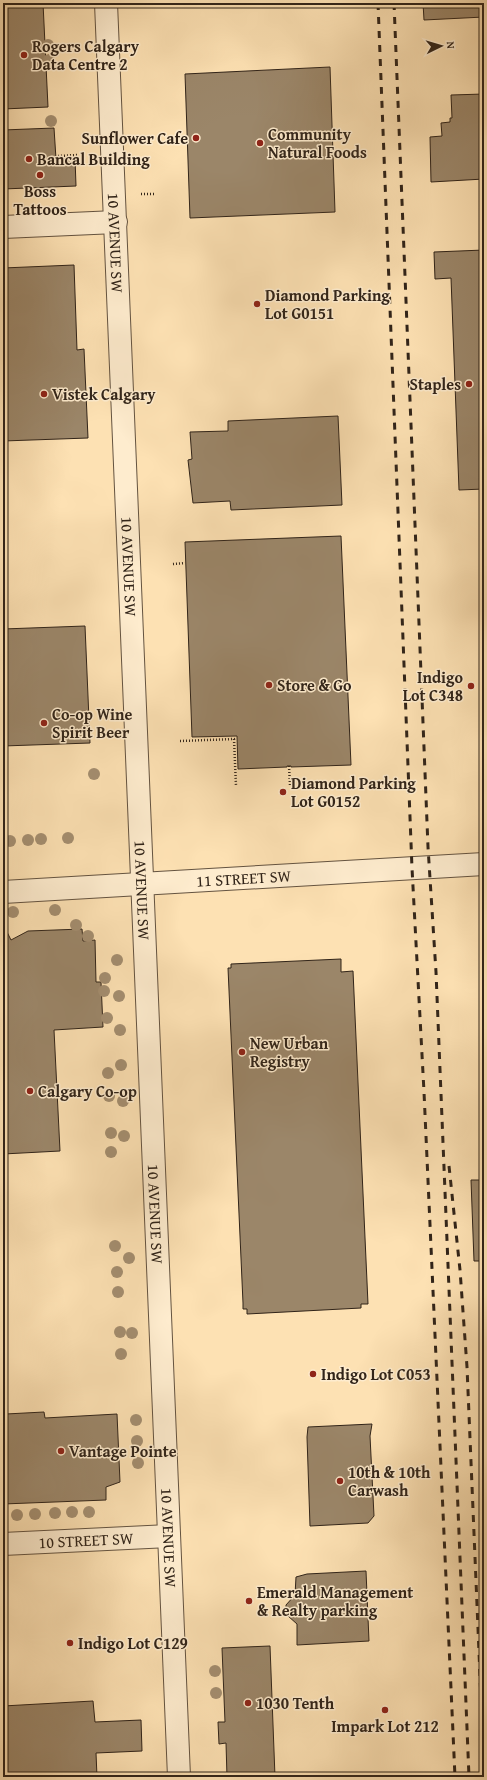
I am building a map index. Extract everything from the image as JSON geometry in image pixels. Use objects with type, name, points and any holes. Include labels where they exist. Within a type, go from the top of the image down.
[{"type":"street","name":"10 AVENUE SW","points":[[106,3],[179,1777]]},
{"type":"street","points":[[3,227],[116,222]]},
{"type":"street","name":"11 STREET SW","points":[[3,892],[484,864]]},
{"type":"street","name":"10 STREET SW","points":[[3,1544],[169,1536]]},
{"type":"path","points":[[58,156],[77,155]]},
{"type":"path","points":[[141,194],[156,194]]},
{"type":"path","points":[[172,564],[185,563]]},
{"type":"path","points":[[180,741],[234,739],[236,786]]},
{"type":"path","points":[[289,766],[290,785]]},
{"type":"building","name":"Rogers Calgary Data Centre 2","points":[[3,3],[43,3],[48,107],[3,109]]},
{"type":"building","points":[[423,3],[484,3],[484,17],[424,20]]},
{"type":"building","name":"Community Natural Foods","points":[[330,67],[335,212],[190,218],[185,74]]},
{"type":"building","points":[[484,94],[484,179],[431,182],[430,137],[442,136],[441,123],[450,122],[450,118],[452,118],[451,95]]},
{"type":"building","name":"Bancal Building","points":[[54,128],[56,159],[75,158],[76,186],[3,189],[3,130]]},
{"type":"building","name":"Staples","points":[[484,250],[484,489],[459,490],[451,278],[435,279],[434,252]]},
{"type":"building","name":"Vistek Calgary","points":[[74,265],[77,350],[84,349],[88,438],[3,441],[3,268]]},
{"type":"building","points":[[338,416],[342,505],[231,510],[230,501],[193,503],[188,460],[192,459],[190,432],[228,431],[228,421]]},
{"type":"building","name":"Store & Go","points":[[341,536],[351,765],[287,766],[238,769],[237,736],[192,737],[185,542]]},
{"type":"building","points":[[85,626],[90,743],[3,746],[3,629]]},
{"type":"building","name":"Calgary Co-op","points":[[82,929],[83,941],[95,940],[96,982],[101,982],[103,1027],[54,1030],[60,1151],[3,1154],[3,932],[7,932],[11,940],[28,931]]},
{"type":"building","points":[[341,959],[341,972],[353,971],[368,1304],[361,1304],[361,1308],[247,1314],[247,1309],[243,1309],[228,968],[231,968],[231,964]]},
{"type":"building","points":[[471,1180],[484,1180],[484,1261],[474,1261]]},
{"type":"building","name":"Vantage Pointe","points":[[44,1412],[45,1418],[117,1414],[120,1482],[106,1487],[106,1500],[3,1504],[3,1420],[6,1419],[6,1414]]},
{"type":"building","name":"10th & 10th Carwash","points":[[372,1424],[370,1436],[374,1516],[368,1523],[310,1526],[307,1437],[308,1427]]},
{"type":"building","points":[[366,1571],[369,1641],[297,1645],[297,1624],[288,1616],[286,1611],[286,1605],[295,1595],[296,1577],[307,1574]]},
{"type":"building","name":"1030 Tenth","points":[[270,1646],[275,1777],[227,1777],[226,1743],[219,1744],[218,1722],[225,1722],[222,1648]]},
{"type":"building","points":[[93,1701],[95,1722],[141,1720],[142,1751],[96,1753],[97,1777],[3,1777],[3,1706]]},
{"type":"railway","points":[[378,3],[412,868],[424,1092],[455,1777]]},
{"type":"railway","points":[[394,3],[428,847],[436,972],[469,1777]]},
{"type":"railway","points":[[449,1166],[460,1270],[467,1367],[484,1771]]},
{"type":"place","name":"Rogers Calgary Data Centre 2","points":[[24,55]]},
{"type":"place","name":"Sunflower Cafe","points":[[196,138]]},
{"type":"place","name":"Community Natural Foods","points":[[260,143]]},
{"type":"place","name":"Bancal Building","points":[[29,159]]},
{"type":"place","name":"Boss Tattoos","points":[[40,175]]},
{"type":"place","name":"Diamond Parking Lot G0151","points":[[257,304]]},
{"type":"place","name":"Staples","points":[[469,384]]},
{"type":"place","name":"Vistek Calgary","points":[[44,394]]},
{"type":"place","name":"Store & Go","points":[[269,685]]},
{"type":"place","name":"Indigo Lot C348","points":[[471,686]]},
{"type":"place","name":"Co-op Wine Spirit Beer","points":[[44,723]]},
{"type":"place","name":"Diamond Parking Lot G0152","points":[[283,792]]},
{"type":"place","name":"New Urban Registry","points":[[242,1052]]},
{"type":"place","name":"Calgary Co-op","points":[[30,1091]]},
{"type":"place","name":"Indigo Lot C053","points":[[313,1374]]},
{"type":"place","name":"Vantage Pointe","points":[[61,1451]]},
{"type":"place","name":"10th & 10th Carwash","points":[[340,1481]]},
{"type":"place","name":"Emerald Management & Realty parking","points":[[249,1601]]},
{"type":"place","name":"Indigo Lot C129","points":[[70,1643]]},
{"type":"place","name":"1030 Tenth","points":[[248,1703]]},
{"type":"place","name":"Impark Lot 212","points":[[385,1710]]}]
